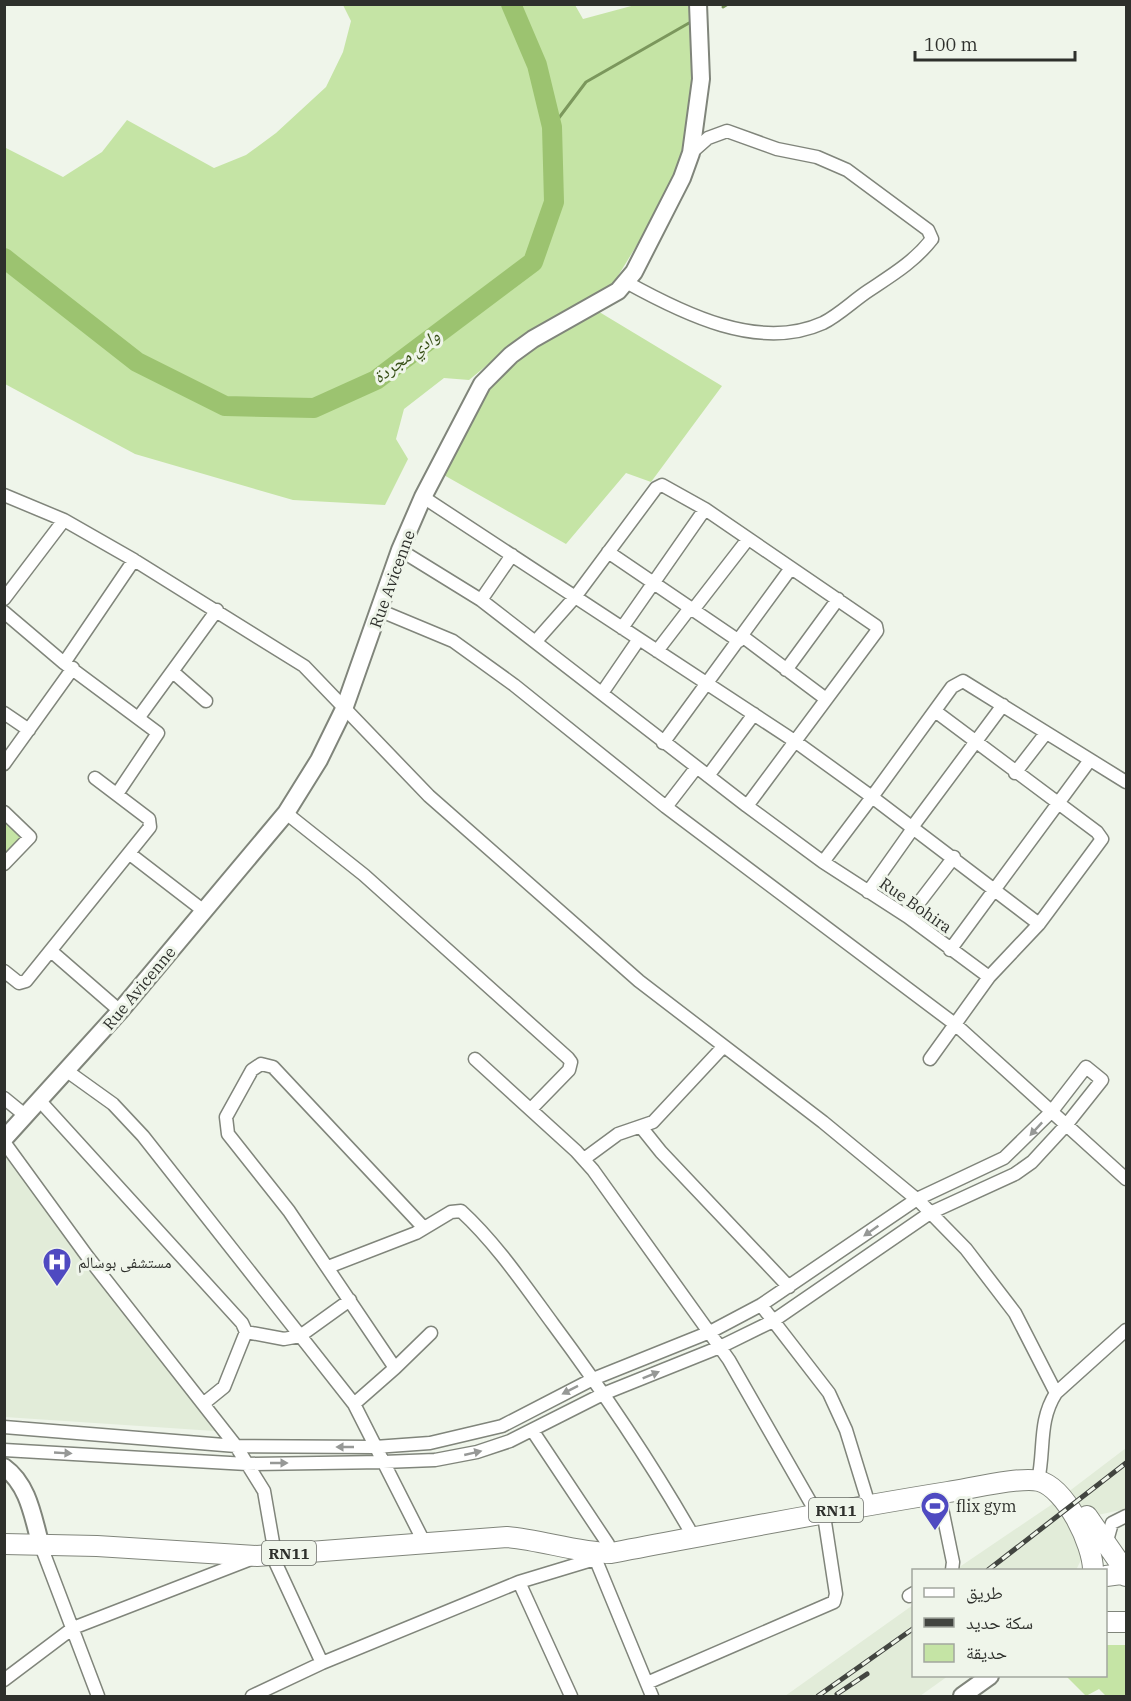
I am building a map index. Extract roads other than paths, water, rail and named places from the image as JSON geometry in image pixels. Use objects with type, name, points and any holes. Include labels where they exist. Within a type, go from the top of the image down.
[{"type":"main road","name":"RN11","points":[[4,1544],[97,1546],[268,1555],[507,1537],[611,1553],[867,1495],[1011,1471],[1039,1475]]},
{"type":"main road","points":[[1039,1475],[1050,1474],[1076,1502],[1126,1574]]},
{"type":"main road","name":"RN11","points":[[592,1550],[689,1529],[819,1507],[939,1494],[1039,1475]]},
{"type":"main road","points":[[1039,1475],[1055,1491],[1082,1526],[1090,1545],[1093,1569]]},
{"type":"main road","points":[[1107,1576],[1126,1574]]},
{"type":"street","name":"Rue Avicenne","points":[[4,1141],[120,1011],[286,813],[319,760],[344,709],[381,611],[400,550],[423,496],[471,400],[495,368],[533,339],[618,291],[626,282],[674,194],[691,153],[701,79],[698,4]]},
{"type":"street","points":[[626,282],[692,315],[748,330],[769,333],[794,331],[830,319],[900,271],[932,239],[928,230],[847,170],[826,160],[777,149],[727,131],[708,138],[691,153]]},
{"type":"street","points":[[536,641],[575,597],[659,486],[666,486],[705,509],[838,599],[877,629],[747,806]]},
{"type":"street","points":[[4,495],[64,520],[217,610],[304,666],[429,796],[639,981],[832,1129],[916,1199],[978,1264],[1016,1313],[1056,1393]]},
{"type":"street","points":[[423,496],[796,742],[914,827],[1039,924]]},
{"type":"street","points":[[622,628],[705,509]]},
{"type":"street","points":[[4,599],[64,520]]},
{"type":"street","points":[[657,651],[748,539]]},
{"type":"street","name":"Rue Bohira","points":[[400,550],[481,600],[747,806],[823,862],[908,917],[989,977]]},
{"type":"street","points":[[608,552],[692,609],[740,638],[826,699]]},
{"type":"street","points":[[481,600],[512,555]]},
{"type":"street","points":[[4,764],[29,730],[134,560]]},
{"type":"street","points":[[663,743],[791,568]]},
{"type":"street","points":[[786,670],[838,599]]},
{"type":"street","points":[[139,717],[217,610]]},
{"type":"street","points":[[381,611],[453,641],[471,653],[666,807],[956,1025],[1126,1179]]},
{"type":"street","points":[[4,612],[156,731],[158,735],[117,794]]},
{"type":"street","points":[[602,693],[639,639]]},
{"type":"street","points":[[173,672],[206,701]]},
{"type":"street","points":[[823,862],[952,687],[963,681],[1126,782]]},
{"type":"street","points":[[868,892],[1003,705]]},
{"type":"street","points":[[930,1059],[989,977],[1039,924],[1102,839],[1099,834],[935,711]]},
{"type":"street","points":[[4,713],[29,730]]},
{"type":"street","points":[[708,776],[754,714]]},
{"type":"street","points":[[1015,773],[1046,733]]},
{"type":"street","points":[[950,950],[1090,759]]},
{"type":"street","points":[[666,807],[696,768]]},
{"type":"street","points":[[4,971],[16,981],[23,983],[130,854],[151,824],[149,819],[95,778]]},
{"type":"street","points":[[4,812],[30,837],[4,864]]},
{"type":"street","points":[[286,813],[364,875],[571,1062],[569,1070],[531,1109]]},
{"type":"street","points":[[130,854],[204,911]]},
{"type":"street","points":[[908,917],[954,857]]},
{"type":"street","points":[[51,951],[120,1011]]},
{"type":"street","points":[[584,1160],[618,1134],[653,1122],[723,1047]]},
{"type":"street","points":[[475,1059],[584,1160],[710,1332],[819,1507],[836,1594],[834,1602],[646,1683]]},
{"type":"street","points":[[395,1368],[289,1211],[228,1134],[226,1117],[252,1070],[261,1064],[273,1067],[424,1228]]},
{"type":"street","points":[[4,1427],[236,1446],[375,1447],[430,1443],[502,1426],[593,1379],[710,1332],[761,1305],[916,1199],[1004,1158],[1020,1146],[1053,1111],[1086,1067],[1102,1080],[1067,1124],[1032,1161],[1015,1174],[930,1213],[773,1321],[720,1347],[603,1394],[510,1442],[477,1452],[435,1460],[383,1462],[247,1464],[4,1450]]},
{"type":"street","points":[[67,1071],[113,1104],[143,1136],[354,1404],[424,1542]]},
{"type":"street","points":[[4,1098],[26,1116]]},
{"type":"street","points":[[40,1101],[242,1323],[246,1332],[224,1387],[203,1404]]},
{"type":"street","points":[[641,1126],[661,1152],[789,1287]]},
{"type":"street","points":[[4,1141],[87,1256],[236,1446],[264,1491],[268,1555],[322,1663]]},
{"type":"street","points":[[328,1267],[424,1228],[451,1212],[461,1211],[524,1283],[593,1379],[657,1473],[689,1529]]},
{"type":"street","points":[[246,1332],[284,1339],[300,1336],[350,1300]]},
{"type":"street","points":[[761,1305],[829,1393],[846,1430],[867,1495]]},
{"type":"street","points":[[1039,1475],[1043,1421],[1056,1393],[1126,1330]]},
{"type":"street","points":[[354,1404],[431,1333]]},
{"type":"street","points":[[532,1430],[592,1550],[652,1696]]},
{"type":"street","points":[[4,1467],[20,1481],[26,1493],[41,1546],[98,1696]]},
{"type":"street","points":[[939,1494],[952,1569]]},
{"type":"street","points":[[1106,1544],[1112,1522],[1126,1516]]},
{"type":"street","points":[[252,1696],[322,1663],[592,1550]]},
{"type":"street","points":[[4,1680],[73,1628],[268,1555]]},
{"type":"street","points":[[519,1582],[571,1696]]},
{"type":"street","points":[[962,1696],[989,1677]]},
{"type":"waterway","name":"وادي مجردة","points":[[4,258],[137,362],[225,406],[314,408],[376,380],[533,262],[554,202],[552,127],[537,65],[511,4]]},
{"type":"waterway","points":[[723,7],[728,4]]},
{"type":"waterway","points":[[552,127],[586,82],[689,23]]},
{"type":"railway","points":[[989,1569],[1126,1463]]},
{"type":"railway","points":[[818,1696],[912,1629]]},
{"type":"railway","points":[[837,1694],[867,1674]]},
{"type":"place","name":"مستشفى بوسالم","points":[[57,1288]]},
{"type":"place","name":"flix gym","points":[[935,1532]]}]
